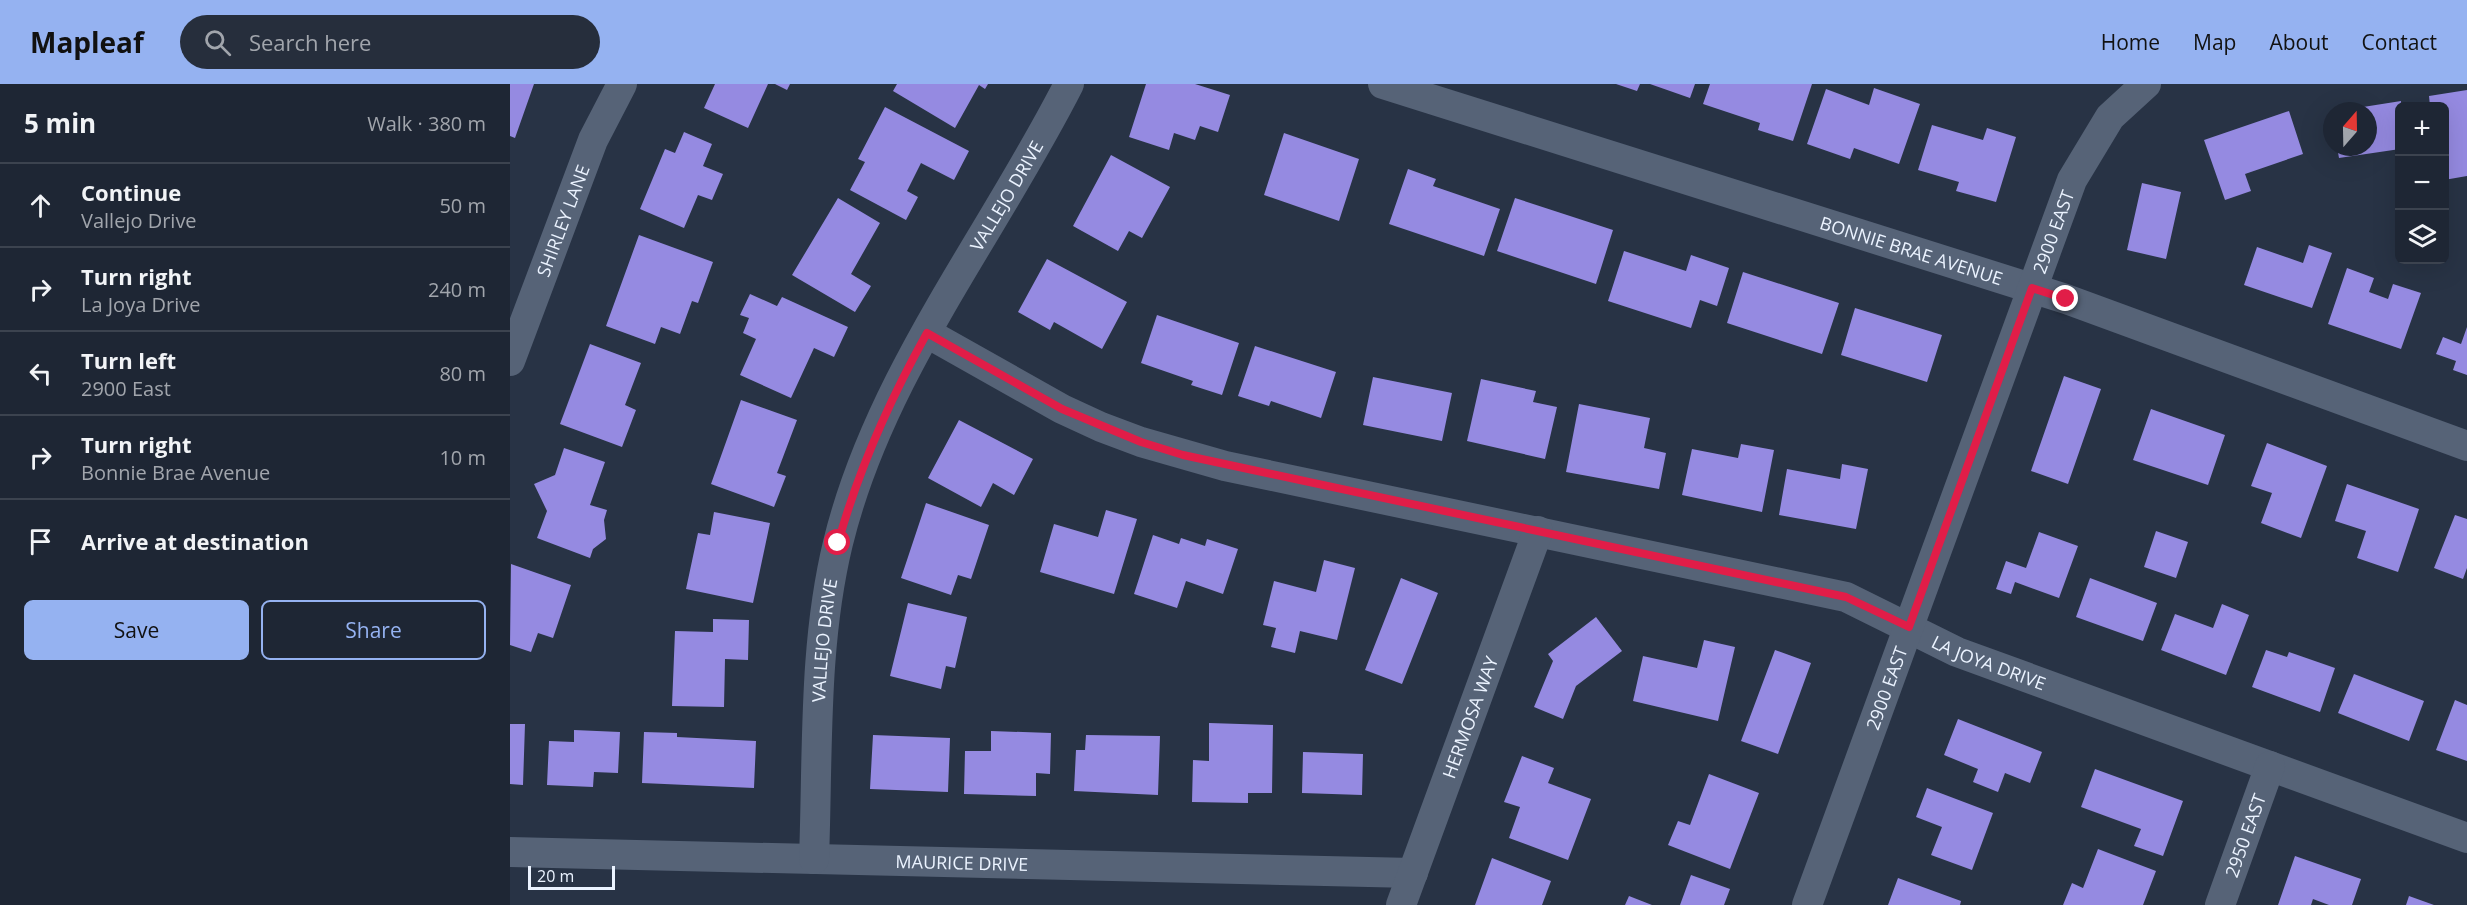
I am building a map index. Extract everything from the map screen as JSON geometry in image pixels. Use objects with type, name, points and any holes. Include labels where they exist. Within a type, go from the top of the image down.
[{"type":"street","name":"SHIRLEY LANE","points":[[510,361],[593,140],[622,84]]},
{"type":"street","name":"VALLEJO DRIVE","points":[[814,859],[822,629],[838,543],[864,460],[896,390],[927,333],[1069,84]]},
{"type":"street","name":"BONNIE BRAE AVENUE","points":[[1383,84],[2032,288],[2467,446]]},
{"type":"street","name":"2900 EAST","points":[[1807,905],[2072,180],[2110,117],[2146,84]]},
{"type":"street","name":"LA JOYA DRIVE","points":[[927,333],[1062,409],[1141,442],[1225,466],[1846,597],[1958,652],[2467,838]]},
{"type":"street","name":"HERMOSA WAY","points":[[1401,905],[1538,531]]},
{"type":"street","name":"2950 EAST","points":[[2220,905],[2270,766]]},
{"type":"street","name":"MAURICE DRIVE","points":[[510,852],[1413,873]]},
{"type":"building","points":[[510,84],[534,84],[515,138],[510,136]]},
{"type":"building","points":[[715,84],[768,84],[748,128],[704,108]]},
{"type":"building","points":[[775,84],[790,84],[787,90]]},
{"type":"building","points":[[897,84],[988,84],[985,89],[979,85],[955,128],[893,91]]},
{"type":"building","points":[[1146,84],[1195,84],[1230,95],[1218,132],[1200,126],[1195,140],[1174,133],[1169,150],[1129,137]]},
{"type":"building","points":[[1616,84],[1640,84],[1637,91]]},
{"type":"building","points":[[1650,84],[1695,84],[1690,98]]},
{"type":"building","points":[[1710,84],[1812,84],[1793,141],[1758,130],[1760,123],[1703,104]]},
{"type":"building","points":[[1874,88],[1920,104],[1899,164],[1854,148],[1850,159],[1807,144],[1826,89],[1869,105]]},
{"type":"building","points":[[2467,90],[2467,176],[2449,179],[2449,102],[2430,102],[2429,96]]},
{"type":"building","points":[[2401,101],[2395,102],[2395,150],[2377,152],[2377,105]]},
{"type":"building","points":[[885,107],[969,151],[954,180],[921,163],[907,191],[918,197],[906,220],[850,190],[865,162],[858,159]]},
{"type":"building","points":[[2289,111],[2303,154],[2245,174],[2251,191],[2225,200],[2204,140]]},
{"type":"building","points":[[1932,125],[1983,140],[1987,128],[2016,137],[1996,202],[1956,191],[1959,182],[1918,170]]},
{"type":"building","points":[[684,132],[712,144],[703,166],[723,174],[712,200],[698,195],[684,228],[640,209],[665,149],[675,153]]},
{"type":"building","points":[[1284,133],[1359,159],[1339,221],[1264,195]]},
{"type":"building","points":[[1111,155],[1170,187],[1142,238],[1129,231],[1118,251],[1073,226]]},
{"type":"building","points":[[1408,169],[1436,179],[1433,186],[1500,209],[1484,256],[1389,224]]},
{"type":"building","points":[[2142,183],[2181,192],[2166,259],[2127,250]]},
{"type":"building","points":[[838,198],[880,223],[851,274],[871,286],[855,312],[792,275]]},
{"type":"building","points":[[1515,198],[1613,230],[1596,284],[1497,251]]},
{"type":"building","points":[[639,235],[713,262],[698,303],[692,301],[680,334],[661,327],[655,344],[606,326]]},
{"type":"building","points":[[2309,245],[2332,253],[2312,308],[2244,285],[2257,247],[2303,263]]},
{"type":"building","points":[[1624,251],[1686,271],[1691,255],[1729,268],[1717,306],[1700,300],[1691,328],[1608,301]]},
{"type":"building","points":[[1047,259],[1127,302],[1102,349],[1054,322],[1050,330],[1018,312]]},
{"type":"building","points":[[2347,268],[2374,278],[2369,292],[2388,299],[2393,284],[2421,293],[2401,349],[2328,324]]},
{"type":"building","points":[[1743,272],[1839,303],[1822,354],[1727,323]]},
{"type":"building","points":[[750,294],[777,306],[782,297],[848,327],[834,357],[814,348],[791,398],[740,375],[756,339],[743,333],[749,318],[740,315]]},
{"type":"building","points":[[1855,308],[1942,335],[1927,382],[1841,355]]},
{"type":"building","points":[[1157,315],[1239,343],[1222,395],[1191,385],[1193,381],[1141,363]]},
{"type":"building","points":[[2467,327],[2467,375],[2453,370],[2456,361],[2436,354],[2443,337],[2461,344]]},
{"type":"building","points":[[590,344],[641,363],[625,405],[636,410],[622,447],[560,424]]},
{"type":"building","points":[[1255,346],[1336,372],[1321,418],[1271,401],[1269,406],[1238,396]]},
{"type":"building","points":[[2064,376],[2101,389],[2068,484],[2031,471]]},
{"type":"building","points":[[1373,377],[1452,393],[1442,441],[1363,425]]},
{"type":"building","points":[[1481,379],[1536,391],[1533,402],[1557,407],[1545,459],[1467,441]]},
{"type":"building","points":[[741,400],[797,420],[777,473],[786,476],[774,507],[711,484]]},
{"type":"building","points":[[1579,404],[1650,418],[1644,448],[1666,453],[1659,489],[1566,472]]},
{"type":"building","points":[[2151,409],[2225,435],[2208,485],[2133,460]]},
{"type":"building","points":[[959,420],[1033,459],[1014,495],[993,483],[981,507],[928,478]]},
{"type":"building","points":[[2267,443],[2327,466],[2301,538],[2261,523],[2272,493],[2251,486]]},
{"type":"building","points":[[1741,444],[1774,450],[1762,512],[1682,495],[1692,449],[1738,458]]},
{"type":"building","points":[[564,448],[605,462],[590,505],[607,510],[604,520],[606,539],[593,549],[590,558],[537,538],[547,511],[534,484],[555,475]]},
{"type":"building","points":[[1842,464],[1868,469],[1856,529],[1779,515],[1787,469],[1840,479]]},
{"type":"building","points":[[2347,484],[2419,509],[2398,572],[2357,558],[2366,531],[2335,521]]},
{"type":"building","points":[[926,503],[989,525],[971,579],[958,575],[951,595],[901,578]]},
{"type":"building","points":[[1106,510],[1137,519],[1114,594],[1040,572],[1054,524],[1098,537]]},
{"type":"building","points":[[714,512],[770,523],[753,603],[686,589],[698,533],[710,535]]},
{"type":"building","points":[[2455,515],[2467,519],[2467,568],[2463,579],[2434,568]]},
{"type":"building","points":[[2156,531],[2188,542],[2176,578],[2144,567]]},
{"type":"building","points":[[2039,532],[2078,546],[2059,598],[2015,582],[2011,594],[1996,589],[2006,561],[2026,568]]},
{"type":"building","points":[[1153,535],[1179,544],[1181,538],[1205,546],[1207,539],[1238,549],[1223,594],[1186,581],[1177,608],[1134,594]]},
{"type":"building","points":[[1324,560],[1355,568],[1337,640],[1300,631],[1295,653],[1271,647],[1276,628],[1263,625],[1274,581],[1316,592]]},
{"type":"building","points":[[511,564],[571,585],[553,638],[538,633],[531,652],[510,645]]},
{"type":"building","points":[[1401,578],[1438,593],[1402,684],[1365,670]]},
{"type":"building","points":[[2090,578],[2157,603],[2143,641],[2076,617]]},
{"type":"building","points":[[908,603],[967,617],[955,668],[946,666],[941,689],[890,676]]},
{"type":"building","points":[[2222,604],[2249,615],[2226,675],[2161,650],[2175,614],[2213,628]]},
{"type":"building","points":[[1596,617],[1622,651],[1576,686],[1563,719],[1534,707],[1553,661],[1548,654]]},
{"type":"building","points":[[713,619],[749,620],[748,660],[725,659],[724,707],[672,706],[675,631],[713,632]]},
{"type":"building","points":[[1704,640],[1735,647],[1718,721],[1633,701],[1643,656],[1697,668]]},
{"type":"building","points":[[1775,650],[1811,663],[1778,754],[1741,741]]},
{"type":"building","points":[[2266,650],[2287,657],[2289,652],[2335,668],[2320,712],[2252,687]]},
{"type":"building","points":[[2354,674],[2424,701],[2409,741],[2338,713]]},
{"type":"building","points":[[2455,700],[2467,705],[2467,761],[2436,750]]},
{"type":"building","points":[[1958,719],[2042,752],[2030,783],[2005,773],[1998,792],[1973,782],[1978,769],[1944,755]]},
{"type":"building","points":[[1209,723],[1273,725],[1272,793],[1248,793],[1248,803],[1192,802],[1193,760],[1209,761]]},
{"type":"building","points":[[510,724],[525,724],[523,785],[510,784]]},
{"type":"building","points":[[574,730],[620,732],[618,773],[594,772],[593,787],[547,785],[549,741],[574,742]]},
{"type":"building","points":[[991,731],[1051,733],[1050,774],[1036,773],[1036,796],[964,794],[965,751],[991,751]]},
{"type":"building","points":[[644,732],[677,733],[677,737],[756,741],[754,788],[642,783]]},
{"type":"building","points":[[873,735],[950,738],[948,792],[870,789]]},
{"type":"building","points":[[1086,735],[1160,736],[1158,795],[1074,791],[1076,750],[1085,750]]},
{"type":"building","points":[[1303,752],[1363,754],[1362,795],[1302,793]]},
{"type":"building","points":[[1522,756],[1554,768],[1548,783],[1591,799],[1568,860],[1509,838],[1520,807],[1504,802]]},
{"type":"building","points":[[2095,769],[2183,801],[2163,856],[2134,846],[2141,829],[2081,807]]},
{"type":"building","points":[[1709,774],[1759,793],[1730,869],[1668,845],[1678,821],[1690,825]]},
{"type":"building","points":[[1927,788],[1993,813],[1972,870],[1931,855],[1942,827],[1916,817]]},
{"type":"building","points":[[2098,849],[2156,871],[2143,905],[2063,905],[2072,883],[2083,888]]},
{"type":"building","points":[[2295,856],[2361,879],[2352,905],[2329,905],[2313,899],[2311,905],[2278,905]]},
{"type":"building","points":[[1492,858],[1551,881],[1542,905],[1475,905]]},
{"type":"building","points":[[1691,875],[1730,889],[1724,905],[1680,905]]},
{"type":"building","points":[[1898,878],[1961,901],[1960,905],[1888,905]]},
{"type":"building","points":[[1629,896],[1652,905],[1625,905]]},
{"type":"building","points":[[2409,896],[2434,905],[2406,905]]},
{"type":"route","points":[[838,543],[864,460],[881,419],[927,333],[1062,409],[1101,427],[1183,455],[1225,466],[1846,597],[1909,627],[2032,288],[2066,299]]}]
